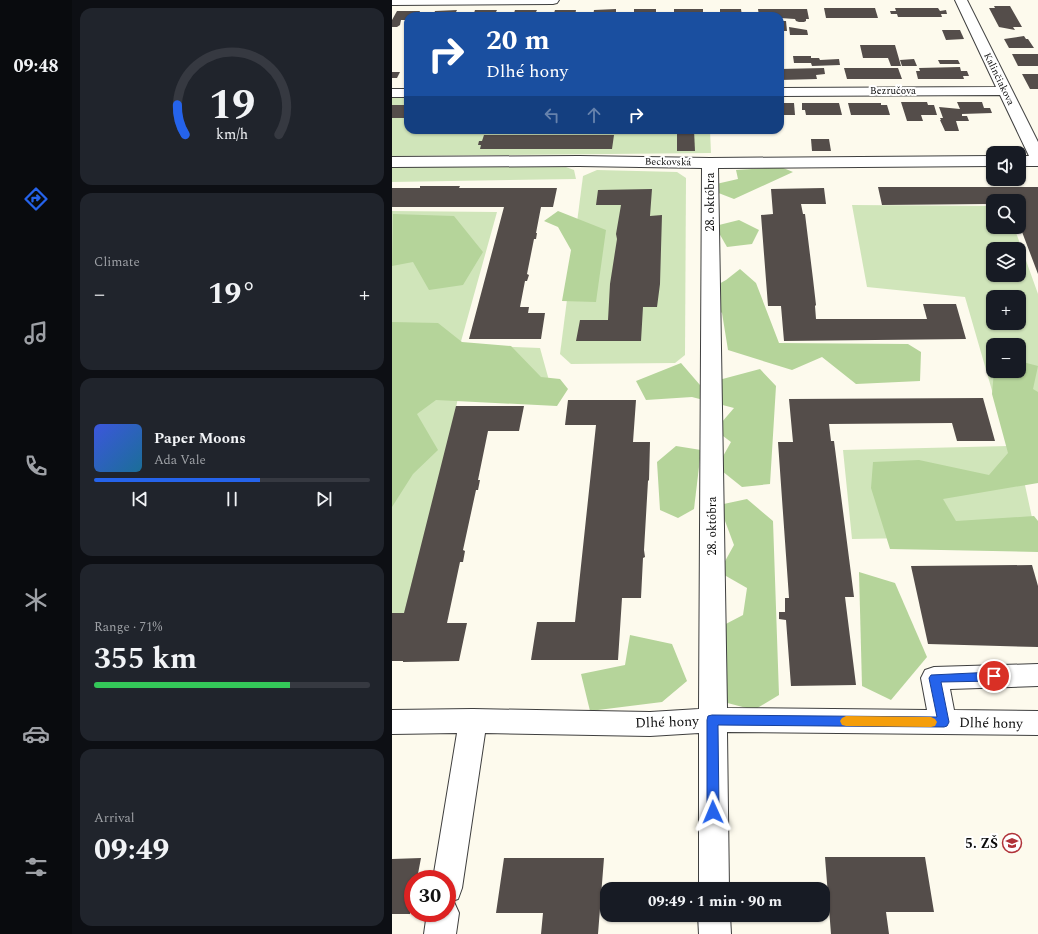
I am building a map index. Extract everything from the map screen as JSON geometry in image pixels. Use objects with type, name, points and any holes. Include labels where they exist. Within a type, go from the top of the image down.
[{"type":"street","points":[[392,1],[553,0]]},
{"type":"street","name":"Kalinčiakova","points":[[961,0],[1038,158]]},
{"type":"street","name":"Bezručova","points":[[784,92],[1005,91]]},
{"type":"street","points":[[392,93],[404,93]]},
{"type":"street","name":"Beckovská","points":[[392,162],[579,161],[710,163],[986,161]]},
{"type":"street","points":[[1026,161],[1038,161]]},
{"type":"street","name":"28. októbra","points":[[710,163],[714,882]]},
{"type":"street","points":[[944,722],[934,678],[1038,675]]},
{"type":"street","name":"Dlhé hony","points":[[392,722],[473,721],[650,724],[712,720],[1038,723]]},
{"type":"street","points":[[450,870],[473,721]]},
{"type":"street","points":[[440,934],[442,922]]},
{"type":"street","points":[[714,922],[715,934]]},
{"type":"green space","points":[[392,98],[404,98],[404,134],[710,134],[711,153],[392,156]]},
{"type":"green space","points":[[392,167],[566,167],[574,170],[576,179],[392,182]]},
{"type":"green space","points":[[781,167],[793,172],[734,199],[703,187],[738,179],[736,170]]},
{"type":"green space","points":[[597,170],[677,172],[686,178],[685,355],[675,363],[571,364],[560,354],[583,176]]},
{"type":"green space","points":[[852,205],[986,206],[986,234],[1017,234],[1019,242],[986,242],[986,282],[1026,282],[1026,260],[1038,294],[1038,475],[1023,476],[1036,536],[852,539],[843,450],[1008,446],[988,378],[1026,378],[1026,338],[986,338],[986,370],[965,297],[867,287]]},
{"type":"green space","points":[[392,211],[497,212],[460,345],[540,348],[553,395],[459,393],[406,645],[392,645]]},
{"type":"green space","points":[[558,211],[606,230],[596,302],[562,301],[571,250],[558,227],[544,221]]},
{"type":"green space","points":[[393,214],[454,216],[483,252],[463,285],[429,290],[413,262],[392,266]]},
{"type":"green space","points":[[739,220],[759,230],[752,244],[727,247],[715,226]]},
{"type":"green space","points":[[740,269],[756,283],[779,343],[908,344],[921,352],[920,381],[856,384],[822,357],[792,370],[728,350],[722,313],[701,294],[726,280]]},
{"type":"green space","points":[[392,322],[438,323],[462,342],[511,346],[541,377],[560,379],[568,389],[557,406],[436,400],[417,414],[438,450],[413,474],[392,507]]},
{"type":"green space","points":[[681,363],[700,385],[760,369],[776,386],[770,484],[742,487],[717,467],[731,442],[715,430],[734,408],[692,397],[646,400],[636,381]]},
{"type":"green space","points":[[1026,363],[1038,366],[1033,389],[1038,392],[1038,483],[943,499],[956,521],[1034,516],[1038,521],[1038,552],[890,549],[871,488],[873,462],[919,460],[989,475],[1008,453],[992,394],[993,378],[1026,378]]},
{"type":"green space","points":[[676,446],[701,450],[694,509],[678,518],[660,510],[657,462]]},
{"type":"green space","points":[[747,499],[773,521],[779,695],[754,710],[720,701],[720,627],[743,615],[747,588],[719,572],[734,545],[719,505]]},
{"type":"green space","points":[[859,572],[895,583],[927,657],[891,700],[862,686]]},
{"type":"green space","points":[[630,635],[672,644],[687,681],[662,702],[590,711],[581,674],[625,665]]},
{"type":"building","points":[[994,6],[1010,6],[1022,27],[1013,27],[1015,30],[999,27],[989,8],[995,8]]},
{"type":"building","points":[[824,8],[875,8],[878,18],[826,18]]},
{"type":"building","points":[[895,8],[938,8],[940,11],[946,10],[947,14],[941,14],[942,17],[898,17],[897,14],[891,14],[890,11],[896,11]]},
{"type":"building","points":[[616,9],[616,12],[594,12],[594,10]]},
{"type":"building","points":[[634,9],[656,9],[656,12],[634,12]]},
{"type":"building","points":[[674,9],[703,9],[703,12],[674,12]]},
{"type":"building","points":[[720,9],[741,9],[741,12],[720,12]]},
{"type":"building","points":[[758,9],[807,9],[809,19],[806,19],[804,22],[799,22],[795,19],[784,18],[784,12],[758,12]]},
{"type":"building","points":[[457,10],[456,12],[435,11]]},
{"type":"building","points":[[475,10],[497,10],[496,12],[474,12]]},
{"type":"building","points":[[515,10],[537,10],[536,12],[514,12]]},
{"type":"building","points":[[555,10],[576,10],[576,12],[554,12]]},
{"type":"building","points":[[397,11],[420,11],[404,12],[404,20],[401,20],[400,25],[397,27],[392,27],[392,20]]},
{"type":"building","points":[[784,21],[786,21],[787,31],[784,31]]},
{"type":"building","points":[[789,27],[807,30],[808,35],[790,35]]},
{"type":"building","points":[[942,30],[960,30],[964,39],[946,40]]},
{"type":"building","points":[[1024,36],[1034,48],[1009,48],[1004,39]]},
{"type":"building","points":[[860,45],[895,45],[901,66],[891,66],[888,58],[863,58]]},
{"type":"building","points":[[1012,54],[1038,54],[1038,66],[1018,66]]},
{"type":"building","points":[[793,56],[811,56],[811,58],[819,58],[820,60],[839,59],[840,65],[812,66],[811,63],[794,63]]},
{"type":"building","points":[[914,59],[917,66],[902,66],[900,60]]},
{"type":"building","points":[[938,60],[958,60],[960,64],[940,64]]},
{"type":"building","points":[[960,67],[961,71],[967,71],[969,76],[963,76],[964,79],[918,79],[916,71],[920,71],[919,68]]},
{"type":"building","points":[[824,68],[825,74],[816,75],[817,79],[784,80],[784,69]]},
{"type":"building","points":[[844,68],[898,68],[902,79],[847,79]]},
{"type":"building","points":[[392,72],[400,72],[397,78],[392,78]]},
{"type":"building","points":[[1022,74],[1038,74],[1038,89],[1030,89]]},
{"type":"building","points":[[901,102],[927,102],[928,105],[934,105],[937,115],[921,115],[923,121],[907,121]]},
{"type":"building","points":[[957,102],[982,102],[984,108],[990,108],[992,113],[962,114],[962,116],[967,116],[969,121],[956,121],[959,131],[945,131],[940,120],[940,118],[943,118],[939,107],[960,109]]},
{"type":"building","points":[[784,103],[794,103],[795,115],[784,115]]},
{"type":"building","points":[[802,103],[839,103],[842,115],[806,115],[805,110],[802,110]]},
{"type":"building","points":[[848,103],[881,103],[881,105],[887,105],[890,115],[851,115]]},
{"type":"building","points":[[392,105],[404,105],[404,118],[392,118]]},
{"type":"building","points":[[677,134],[694,134],[695,151],[677,151]]},
{"type":"building","points":[[484,135],[614,135],[612,149],[480,149],[481,145],[478,145],[479,141],[482,141]]},
{"type":"building","points":[[811,139],[829,139],[831,151],[812,151]]},
{"type":"building","points":[[420,186],[460,186],[459,188],[557,188],[553,207],[541,207],[536,239],[534,239],[527,274],[529,275],[527,281],[525,281],[520,307],[529,307],[528,313],[545,313],[541,339],[469,339],[504,207],[392,207],[392,188],[420,188]]},
{"type":"building","points":[[878,187],[1038,187],[1038,274],[1023,234],[1026,234],[1026,194],[986,194],[986,204],[882,205]]},
{"type":"building","points":[[824,188],[826,204],[801,204],[803,214],[805,214],[816,305],[816,319],[927,319],[923,304],[956,304],[966,339],[784,341],[781,306],[768,306],[761,215],[773,214],[771,189]]},
{"type":"building","points":[[652,189],[650,216],[662,215],[660,284],[657,307],[643,307],[641,341],[576,341],[580,320],[608,320],[610,284],[621,205],[596,205],[598,190]]},
{"type":"building","points":[[983,398],[995,441],[957,441],[952,423],[829,424],[831,441],[834,441],[854,597],[845,597],[856,685],[791,686],[786,620],[779,619],[779,612],[785,612],[785,598],[789,598],[778,442],[793,442],[789,399]]},
{"type":"building","points":[[568,400],[636,400],[633,442],[650,442],[644,550],[645,557],[643,558],[641,598],[622,598],[618,660],[531,660],[537,622],[575,622],[596,425],[565,425]]},
{"type":"building","points":[[456,406],[524,406],[519,431],[488,431],[478,480],[480,480],[478,490],[476,490],[463,550],[465,551],[463,562],[460,562],[447,623],[467,623],[459,661],[392,661],[392,613],[404,613]]},
{"type":"building","points":[[1032,565],[1038,586],[1038,647],[928,644],[911,566]]},
{"type":"building","points":[[825,857],[925,857],[934,912],[886,912],[889,934],[831,934],[830,882],[827,882]]},
{"type":"building","points":[[421,858],[419,870],[404,870],[404,914],[392,914],[392,859]]},
{"type":"building","points":[[504,858],[604,858],[602,882],[600,882],[598,934],[541,934],[543,913],[496,913]]},
{"type":"slow traffic","points":[[846,721],[931,722]]},
{"type":"place","name":"5. ZŠ","points":[[1012,843]]},
{"type":"route","points":[[713,812],[712,720],[944,722],[934,678],[994,676]]}]
